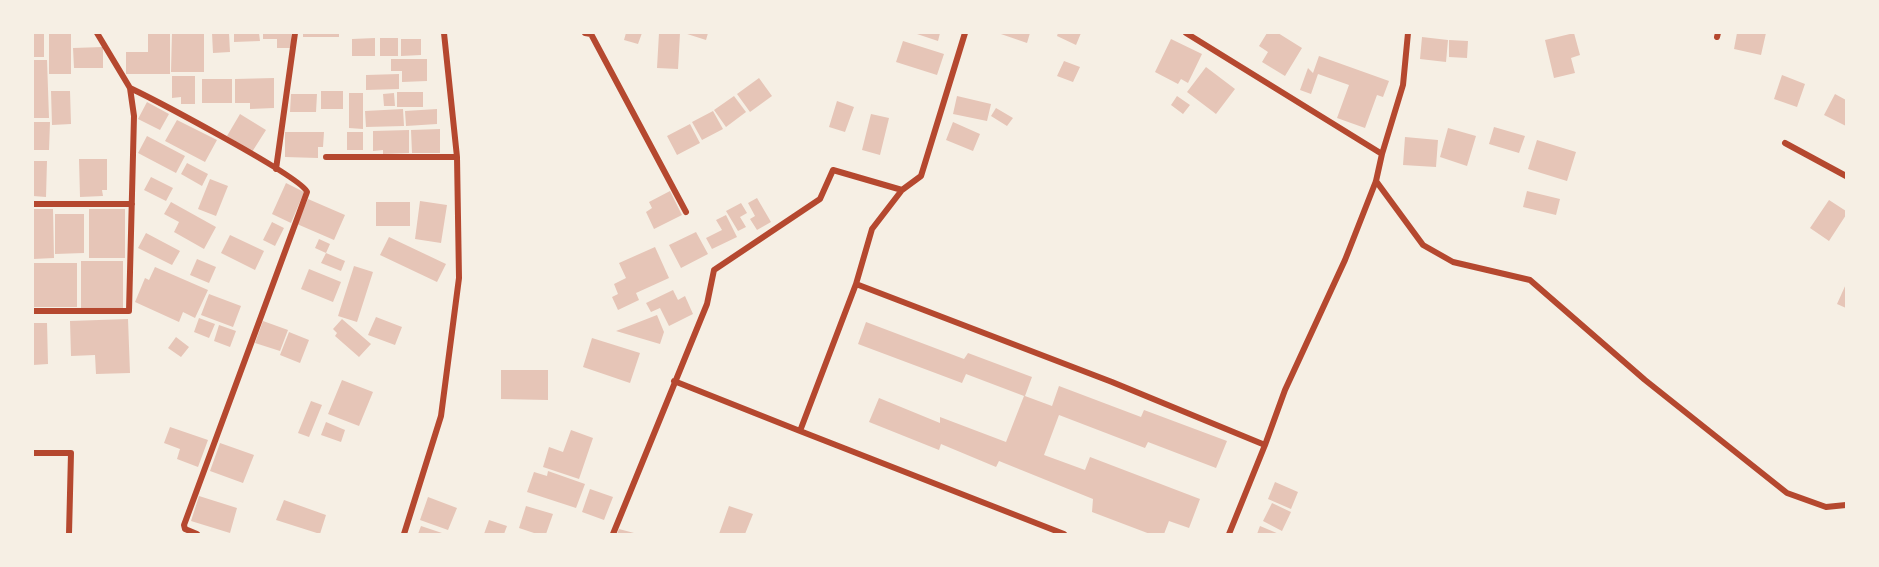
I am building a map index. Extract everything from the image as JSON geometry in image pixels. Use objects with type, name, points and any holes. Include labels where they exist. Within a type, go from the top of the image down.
[{"type":"street","points":[[33,311],[129,311],[134,116],[130,88],[97,33]]},
{"type":"street","points":[[276,169],[295,33]]},
{"type":"street","points":[[404,534],[441,416],[459,278],[457,157],[444,33]]},
{"type":"street","points":[[585,33],[591,34],[686,212]]},
{"type":"street","points":[[800,431],[856,284],[872,229],[902,190],[921,176],[965,33]]},
{"type":"street","points":[[1186,33],[1382,154]]},
{"type":"street","points":[[1229,534],[1285,390],[1346,260],[1376,181],[1403,85],[1408,33]]},
{"type":"street","points":[[130,88],[170,108],[276,169],[303,186],[307,192],[184,525],[185,529],[197,534]]},
{"type":"street","points":[[1785,143],[1846,176]]},
{"type":"street","points":[[326,157],[457,157]]},
{"type":"street","points":[[613,534],[706,304],[714,270],[820,199],[833,170],[902,190]]},
{"type":"street","points":[[1376,181],[1423,245],[1453,262],[1530,280],[1645,380],[1787,493],[1826,507],[1846,505]]},
{"type":"street","points":[[33,204],[132,204]]},
{"type":"street","points":[[856,284],[1112,382],[1265,445]]},
{"type":"street","points":[[674,381],[1064,534]]},
{"type":"street","points":[[33,453],[71,453],[69,534]]},
{"type":"building","points":[[33,33],[44,33],[44,57],[33,57]]},
{"type":"building","points":[[49,33],[71,33],[71,74],[49,74]]},
{"type":"building","points":[[148,33],[170,33],[170,74],[126,74],[126,52],[148,52]]},
{"type":"building","points":[[172,33],[204,33],[204,72],[171,72]]},
{"type":"building","points":[[212,33],[229,33],[230,52],[213,53]]},
{"type":"building","points":[[234,33],[259,33],[260,41],[234,42]]},
{"type":"building","points":[[263,33],[291,33],[291,48],[277,48],[277,39],[263,39]]},
{"type":"building","points":[[303,33],[339,33],[339,37],[303,37]]},
{"type":"building","points":[[626,33],[642,33],[638,44],[624,40]]},
{"type":"building","points":[[659,33],[680,33],[678,69],[657,68]]},
{"type":"building","points":[[684,33],[708,33],[706,40]]},
{"type":"building","points":[[914,33],[940,33],[938,41]]},
{"type":"building","points":[[998,33],[1030,33],[1027,43]]},
{"type":"building","points":[[1058,33],[1081,33],[1076,45],[1057,36]]},
{"type":"building","points":[[1267,33],[1278,33],[1302,48],[1285,76],[1262,62],[1268,52],[1259,46]]},
{"type":"building","points":[[1574,33],[1580,55],[1571,58],[1575,73],[1554,78],[1545,40]]},
{"type":"building","points":[[1737,33],[1766,33],[1761,55],[1734,49]]},
{"type":"building","points":[[1422,37],[1448,40],[1446,62],[1420,59]]},
{"type":"building","points":[[375,38],[375,56],[352,56],[352,39]]},
{"type":"building","points":[[380,38],[398,38],[398,56],[380,56]]},
{"type":"building","points":[[401,39],[421,39],[421,55],[401,56]]},
{"type":"building","points":[[1171,39],[1202,54],[1188,83],[1181,79],[1178,84],[1155,72]]},
{"type":"building","points":[[1449,40],[1468,41],[1467,58],[1449,57]]},
{"type":"building","points":[[903,41],[944,54],[937,75],[896,62]]},
{"type":"building","points":[[103,47],[103,68],[74,68],[73,48]]},
{"type":"building","points":[[1319,56],[1389,81],[1383,97],[1377,95],[1365,128],[1337,118],[1349,85],[1318,74],[1311,94],[1300,90],[1308,68],[1313,73]]},
{"type":"building","points":[[391,59],[427,59],[427,81],[402,82],[402,71],[391,71]]},
{"type":"building","points":[[33,60],[47,60],[49,118],[33,118]]},
{"type":"building","points":[[1064,61],[1080,67],[1073,82],[1057,76]]},
{"type":"building","points":[[1206,67],[1235,89],[1216,114],[1187,92]]},
{"type":"building","points":[[399,74],[399,89],[366,90],[366,75]]},
{"type":"building","points":[[1782,75],[1805,84],[1797,107],[1774,99]]},
{"type":"building","points":[[172,76],[195,76],[195,104],[181,104],[181,97],[172,98]]},
{"type":"building","points":[[274,78],[274,108],[250,109],[250,103],[235,103],[235,79]]},
{"type":"building","points":[[759,78],[772,96],[750,112],[737,94]]},
{"type":"building","points":[[202,79],[232,79],[232,103],[202,103]]},
{"type":"building","points":[[51,91],[70,91],[71,124],[52,125]]},
{"type":"building","points":[[321,91],[343,91],[343,109],[321,109]]},
{"type":"building","points":[[397,92],[423,92],[423,107],[397,107]]},
{"type":"building","points":[[349,93],[363,93],[363,129],[349,128]]},
{"type":"building","points":[[394,93],[395,106],[384,106],[383,94]]},
{"type":"building","points":[[291,94],[317,94],[316,112],[290,112]]},
{"type":"building","points":[[1835,94],[1846,100],[1846,126],[1824,115]]},
{"type":"building","points":[[734,96],[746,112],[726,127],[714,110]]},
{"type":"building","points":[[957,96],[991,104],[987,121],[953,114]]},
{"type":"building","points":[[1177,96],[1190,105],[1183,114],[1171,105]]},
{"type":"building","points":[[837,101],[854,107],[845,132],[829,127]]},
{"type":"building","points":[[147,102],[169,114],[160,130],[138,119]]},
{"type":"building","points":[[996,108],[1013,118],[1007,126],[991,116]]},
{"type":"building","points":[[403,109],[404,126],[366,127],[365,111]]},
{"type":"building","points":[[437,109],[437,124],[406,126],[405,111]]},
{"type":"building","points":[[713,111],[723,129],[702,140],[692,122]]},
{"type":"building","points":[[240,114],[266,130],[252,152],[227,136]]},
{"type":"building","points":[[871,114],[889,118],[880,155],[862,150]]},
{"type":"building","points":[[177,120],[217,140],[205,162],[165,141]]},
{"type":"building","points":[[33,122],[50,122],[49,150],[33,150]]},
{"type":"building","points":[[953,122],[980,134],[973,151],[946,140]]},
{"type":"building","points":[[690,124],[700,143],[677,155],[667,136]]},
{"type":"building","points":[[1494,127],[1525,136],[1519,153],[1489,144]]},
{"type":"building","points":[[1448,128],[1476,136],[1467,166],[1440,157]]},
{"type":"building","points":[[440,129],[440,153],[412,153],[411,130]]},
{"type":"building","points":[[409,130],[409,153],[383,154],[383,150],[373,151],[373,131]]},
{"type":"building","points":[[285,132],[324,132],[323,147],[318,147],[318,158],[285,157]]},
{"type":"building","points":[[347,132],[363,132],[363,150],[347,150]]},
{"type":"building","points":[[147,136],[185,156],[176,173],[138,153]]},
{"type":"building","points":[[1405,137],[1438,140],[1436,167],[1403,165]]},
{"type":"building","points":[[1537,140],[1576,152],[1567,181],[1528,169]]},
{"type":"building","points":[[79,159],[107,159],[107,190],[102,190],[103,196],[80,197]]},
{"type":"building","points":[[33,161],[47,161],[46,197],[33,196]]},
{"type":"building","points":[[187,163],[208,174],[202,186],[181,174]]},
{"type":"building","points":[[151,177],[173,188],[166,201],[144,190]]},
{"type":"building","points":[[210,179],[228,186],[216,216],[198,209]]},
{"type":"building","points":[[286,183],[304,192],[291,223],[272,214]]},
{"type":"building","points":[[670,191],[682,215],[654,229],[646,212],[652,208],[649,202]]},
{"type":"building","points":[[1527,191],[1560,199],[1556,215],[1523,207]]},
{"type":"building","points":[[757,198],[771,222],[757,230],[750,219],[755,216],[748,203]]},
{"type":"building","points":[[308,199],[345,215],[334,240],[297,224]]},
{"type":"building","points":[[1829,200],[1846,211],[1846,215],[1829,241],[1810,228]]},
{"type":"building","points":[[420,201],[447,205],[441,243],[415,239]]},
{"type":"building","points":[[171,202],[216,227],[204,249],[174,232],[179,222],[164,214]]},
{"type":"building","points":[[376,202],[410,202],[410,226],[376,226]]},
{"type":"building","points":[[741,203],[747,213],[740,217],[746,227],[738,231],[726,211]]},
{"type":"building","points":[[33,209],[53,209],[54,258],[33,259]]},
{"type":"building","points":[[89,209],[125,209],[125,258],[89,258]]},
{"type":"building","points":[[55,214],[84,214],[84,253],[55,254]]},
{"type":"building","points":[[726,215],[737,237],[712,249],[706,238],[722,230],[716,220]]},
{"type":"building","points":[[272,222],[284,228],[275,246],[263,240]]},
{"type":"building","points":[[696,232],[708,254],[681,268],[669,245]]},
{"type":"building","points":[[146,233],[180,251],[172,265],[138,248]]},
{"type":"building","points":[[230,235],[264,251],[255,270],[221,253]]},
{"type":"building","points":[[389,237],[446,264],[437,282],[380,255]]},
{"type":"building","points":[[319,239],[330,244],[326,253],[315,248]]},
{"type":"building","points":[[655,247],[669,278],[636,293],[639,300],[618,310],[612,297],[618,294],[614,284],[626,278],[619,263]]},
{"type":"building","points":[[326,253],[345,261],[341,271],[321,263]]},
{"type":"building","points":[[197,259],[216,267],[209,283],[190,275]]},
{"type":"building","points":[[81,261],[123,261],[123,309],[81,309]]},
{"type":"building","points":[[33,263],[77,263],[77,307],[33,307]]},
{"type":"building","points":[[354,266],[373,272],[357,322],[338,316]]},
{"type":"building","points":[[155,267],[208,290],[195,318],[183,312],[179,322],[135,302],[145,278],[149,280]]},
{"type":"building","points":[[309,269],[341,282],[333,302],[301,289]]},
{"type":"building","points":[[1846,284],[1846,308],[1837,304]]},
{"type":"building","points":[[673,290],[678,300],[685,296],[693,314],[669,326],[660,308],[651,312],[646,303]]},
{"type":"building","points":[[209,294],[241,306],[233,327],[201,315]]},
{"type":"building","points":[[657,315],[664,332],[660,344],[616,331]]},
{"type":"building","points":[[376,317],[402,327],[395,345],[368,335]]},
{"type":"building","points":[[199,318],[215,324],[209,338],[194,332]]},
{"type":"building","points":[[128,319],[130,373],[96,374],[95,355],[71,356],[70,321]]},
{"type":"building","points":[[342,319],[371,344],[359,357],[335,336],[337,333],[333,329]]},
{"type":"building","points":[[263,321],[288,330],[280,351],[255,343]]},
{"type":"building","points":[[866,322],[964,359],[968,353],[1032,377],[1025,396],[1052,406],[1059,386],[1141,417],[1144,410],[1227,441],[1216,468],[1148,442],[1145,448],[1059,415],[1044,455],[1085,470],[1090,457],[1200,499],[1189,528],[1169,521],[1164,534],[1150,534],[1092,512],[1093,499],[999,461],[996,467],[941,444],[939,450],[869,422],[879,398],[940,423],[940,417],[1006,442],[1024,396],[966,374],[962,383],[858,344]]},
{"type":"building","points":[[33,323],[47,323],[48,364],[33,365]]},
{"type":"building","points":[[219,325],[236,331],[230,347],[214,341]]},
{"type":"building","points":[[289,332],[309,340],[300,363],[280,355]]},
{"type":"building","points":[[176,337],[189,347],[181,357],[168,348]]},
{"type":"building","points":[[592,338],[640,353],[630,383],[583,367]]},
{"type":"building","points":[[501,370],[548,370],[548,400],[501,399]]},
{"type":"building","points":[[342,380],[373,392],[359,426],[328,414]]},
{"type":"building","points":[[311,401],[322,405],[309,437],[298,433]]},
{"type":"building","points":[[326,422],[345,430],[341,442],[321,435]]},
{"type":"building","points":[[170,427],[208,440],[198,467],[177,459],[180,449],[164,443]]},
{"type":"building","points":[[571,430],[593,438],[579,479],[543,467],[549,447],[563,452]]},
{"type":"building","points":[[220,443],[254,455],[243,483],[210,471]]},
{"type":"building","points":[[548,471],[585,484],[576,508],[527,492],[534,472],[547,476]]},
{"type":"building","points":[[1275,482],[1298,492],[1291,509],[1268,499]]},
{"type":"building","points":[[590,489],[613,497],[604,520],[582,512]]},
{"type":"building","points":[[199,496],[237,508],[230,533],[191,521]]},
{"type":"building","points":[[428,497],[457,508],[448,530],[420,520]]},
{"type":"building","points":[[284,500],[326,515],[320,534],[276,520]]},
{"type":"building","points":[[1272,503],[1291,512],[1282,531],[1263,521]]},
{"type":"building","points":[[526,506],[553,514],[546,534],[537,534],[519,528]]},
{"type":"building","points":[[729,506],[753,514],[745,534],[719,534]]},
{"type":"building","points":[[489,520],[507,526],[504,534],[484,534]]},
{"type":"building","points":[[421,526],[445,534],[418,534]]},
{"type":"building","points":[[1260,526],[1279,534],[1257,534]]},
{"type":"building","points":[[619,529],[634,533],[634,534],[617,534]]}]
